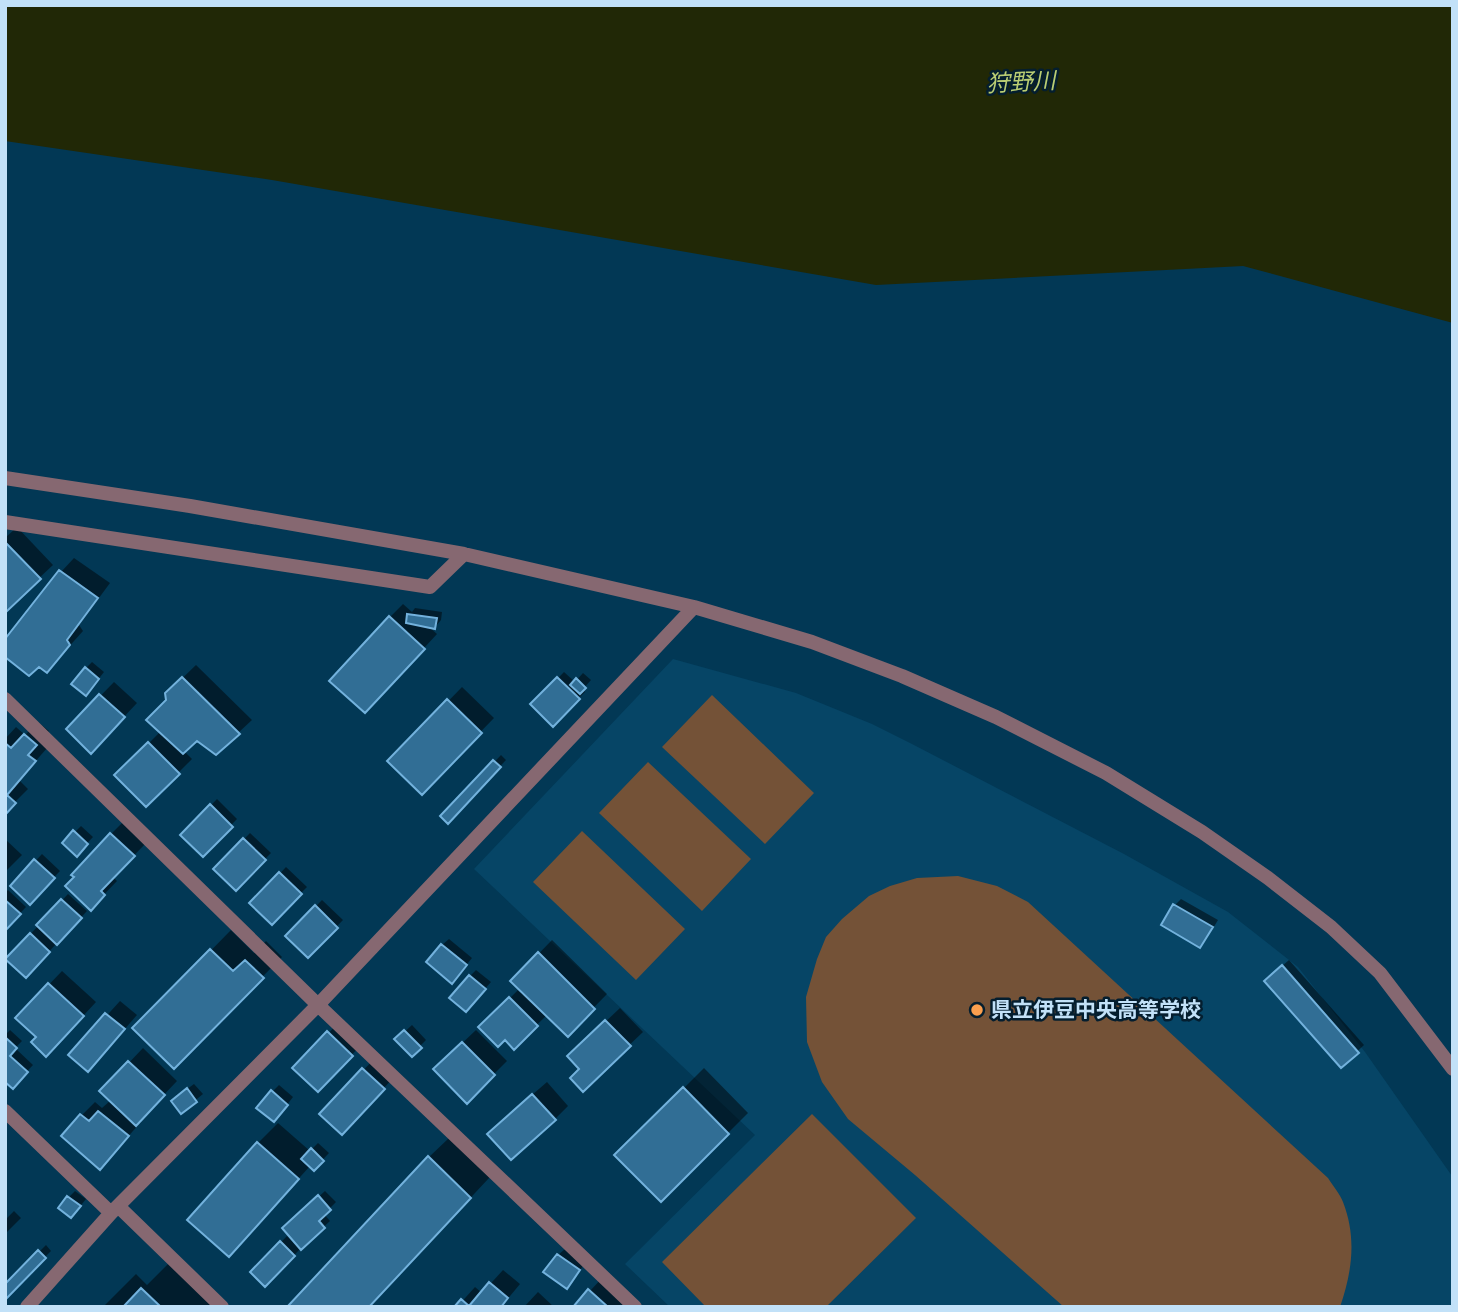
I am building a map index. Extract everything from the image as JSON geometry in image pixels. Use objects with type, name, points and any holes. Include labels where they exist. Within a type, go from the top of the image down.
[{"type":"street","points":[[5,478],[190,506],[464,554],[694,607],[812,642],[902,676],[996,717],[1117,780],[1202,832],[1268,878],[1331,927],[1380,973],[1453,1069]]},
{"type":"street","points":[[5,522],[430,587],[464,554]]},
{"type":"street","points":[[27,1307],[115,1210],[318,1005],[694,607]]},
{"type":"street","points":[[5,699],[318,1005],[635,1307]]},
{"type":"street","points":[[5,1111],[222,1307]]},
{"type":"shaded area","name":"県立伊豆中央高等学校","points":[[673,659],[796,693],[872,724],[1124,854],[1228,912],[1298,967],[1365,1052],[1452,1176],[1453,1307],[670,1307],[625,1264],[755,1135],[474,869]]},
{"type":"shaded area","points":[[712,695],[814,793],[765,844],[662,747]]},
{"type":"shaded area","points":[[648,762],[751,859],[702,911],[599,813]]},
{"type":"shaded area","points":[[582,831],[685,929],[636,980],[533,882]]},
{"type":"shaded area","points":[[958,876],[997,886],[1028,902],[1328,1178],[1343,1202],[1350,1229],[1350,1268],[1340,1307],[1064,1307],[848,1119],[822,1082],[807,1042],[806,997],[826,937],[869,896],[890,886],[917,878]]},
{"type":"shaded area","points":[[812,1114],[916,1218],[826,1307],[706,1307],[662,1262]]},
{"type":"water","name":"狩野川","points":[[5,5],[1453,5],[1453,323],[1243,266],[876,285],[272,180],[5,141]]},
{"type":"building","points":[[5,542],[41,579],[5,613]]},
{"type":"building","points":[[59,570],[98,598],[67,640],[70,645],[47,673],[39,667],[29,676],[5,657],[5,639]]},
{"type":"building","points":[[407,614],[437,618],[435,629],[406,623]]},
{"type":"building","points":[[389,616],[425,649],[365,713],[329,681]]},
{"type":"building","points":[[85,667],[99,679],[86,696],[71,684]]},
{"type":"building","points":[[182,677],[240,734],[216,755],[197,741],[183,754],[146,720],[166,700],[165,693]]},
{"type":"building","points":[[557,677],[580,699],[553,727],[530,704]]},
{"type":"building","points":[[576,678],[586,688],[580,694],[570,685]]},
{"type":"building","points":[[99,694],[125,717],[91,754],[66,729]]},
{"type":"building","points":[[447,699],[482,733],[422,795],[387,761]]},
{"type":"building","points":[[24,734],[37,745],[28,755],[36,761],[7,795],[16,803],[6,814],[5,743],[11,748]]},
{"type":"building","points":[[148,742],[180,774],[146,807],[114,775]]},
{"type":"building","points":[[493,760],[501,767],[448,824],[440,816]]},
{"type":"building","points":[[210,804],[233,827],[203,857],[180,835]]},
{"type":"building","points":[[73,830],[88,844],[77,857],[62,843]]},
{"type":"building","points":[[110,833],[135,856],[101,891],[105,895],[91,911],[65,886],[74,877],[71,875]]},
{"type":"building","points":[[243,838],[266,860],[236,891],[213,869]]},
{"type":"building","points":[[34,859],[55,878],[30,905],[10,886]]},
{"type":"building","points":[[279,872],[302,894],[272,925],[249,903]]},
{"type":"building","points":[[61,899],[82,918],[57,945],[36,925]]},
{"type":"building","points":[[5,900],[21,914],[5,931]]},
{"type":"building","points":[[1173,904],[1213,927],[1200,948],[1161,925]]},
{"type":"building","points":[[315,905],[338,928],[308,958],[285,936]]},
{"type":"building","points":[[30,933],[50,952],[26,978],[5,959]]},
{"type":"building","points":[[441,944],[467,965],[452,984],[426,962]]},
{"type":"building","points":[[210,949],[233,971],[245,960],[264,978],[174,1069],[132,1028]]},
{"type":"building","points":[[538,952],[595,1009],[568,1037],[510,981]]},
{"type":"building","points":[[1282,965],[1359,1053],[1341,1068],[1264,981]]},
{"type":"building","points":[[469,975],[486,989],[466,1012],[449,998]]},
{"type":"building","points":[[48,983],[84,1016],[46,1057],[31,1042],[36,1037],[15,1018]]},
{"type":"building","points":[[509,997],[538,1026],[514,1050],[505,1040],[498,1047],[478,1027]]},
{"type":"building","points":[[105,1013],[125,1029],[88,1072],[68,1055]]},
{"type":"building","points":[[605,1020],[631,1046],[583,1092],[570,1078],[579,1069],[567,1056]]},
{"type":"building","points":[[404,1030],[422,1048],[412,1057],[394,1039]]},
{"type":"building","points":[[327,1031],[353,1056],[318,1092],[292,1068]]},
{"type":"building","points":[[5,1037],[17,1048],[10,1056],[28,1072],[13,1089],[5,1082]]},
{"type":"building","points":[[462,1042],[495,1075],[467,1104],[433,1069]]},
{"type":"building","points":[[128,1061],[165,1095],[136,1126],[99,1091]]},
{"type":"building","points":[[362,1068],[385,1089],[342,1135],[319,1114]]},
{"type":"building","points":[[683,1087],[729,1134],[661,1202],[614,1155]]},
{"type":"building","points":[[187,1088],[197,1102],[181,1114],[171,1101]]},
{"type":"building","points":[[271,1090],[288,1105],[274,1122],[256,1108]]},
{"type":"building","points":[[532,1094],[556,1120],[511,1160],[487,1134]]},
{"type":"building","points":[[98,1111],[129,1136],[100,1170],[61,1136],[80,1114],[89,1121]]},
{"type":"building","points":[[257,1142],[299,1179],[229,1257],[187,1220]]},
{"type":"building","points":[[311,1148],[324,1161],[314,1171],[301,1159]]},
{"type":"building","points":[[428,1156],[471,1198],[369,1307],[287,1307]]},
{"type":"building","points":[[318,1195],[331,1210],[319,1221],[325,1228],[301,1250],[282,1228]]},
{"type":"building","points":[[67,1196],[81,1206],[71,1218],[58,1208]]},
{"type":"building","points":[[280,1241],[295,1256],[265,1287],[250,1272]]},
{"type":"building","points":[[38,1250],[46,1258],[5,1300],[5,1284]]},
{"type":"building","points":[[557,1254],[580,1270],[567,1289],[543,1272]]},
{"type":"building","points":[[489,1282],[508,1298],[501,1307],[454,1307],[461,1299],[469,1306]]},
{"type":"building","points":[[141,1288],[161,1307],[123,1307]]},
{"type":"building","points":[[588,1289],[608,1307],[573,1307]]},
{"type":"place","name":"県立伊豆中央高等学校","points":[[977,1010]]}]
